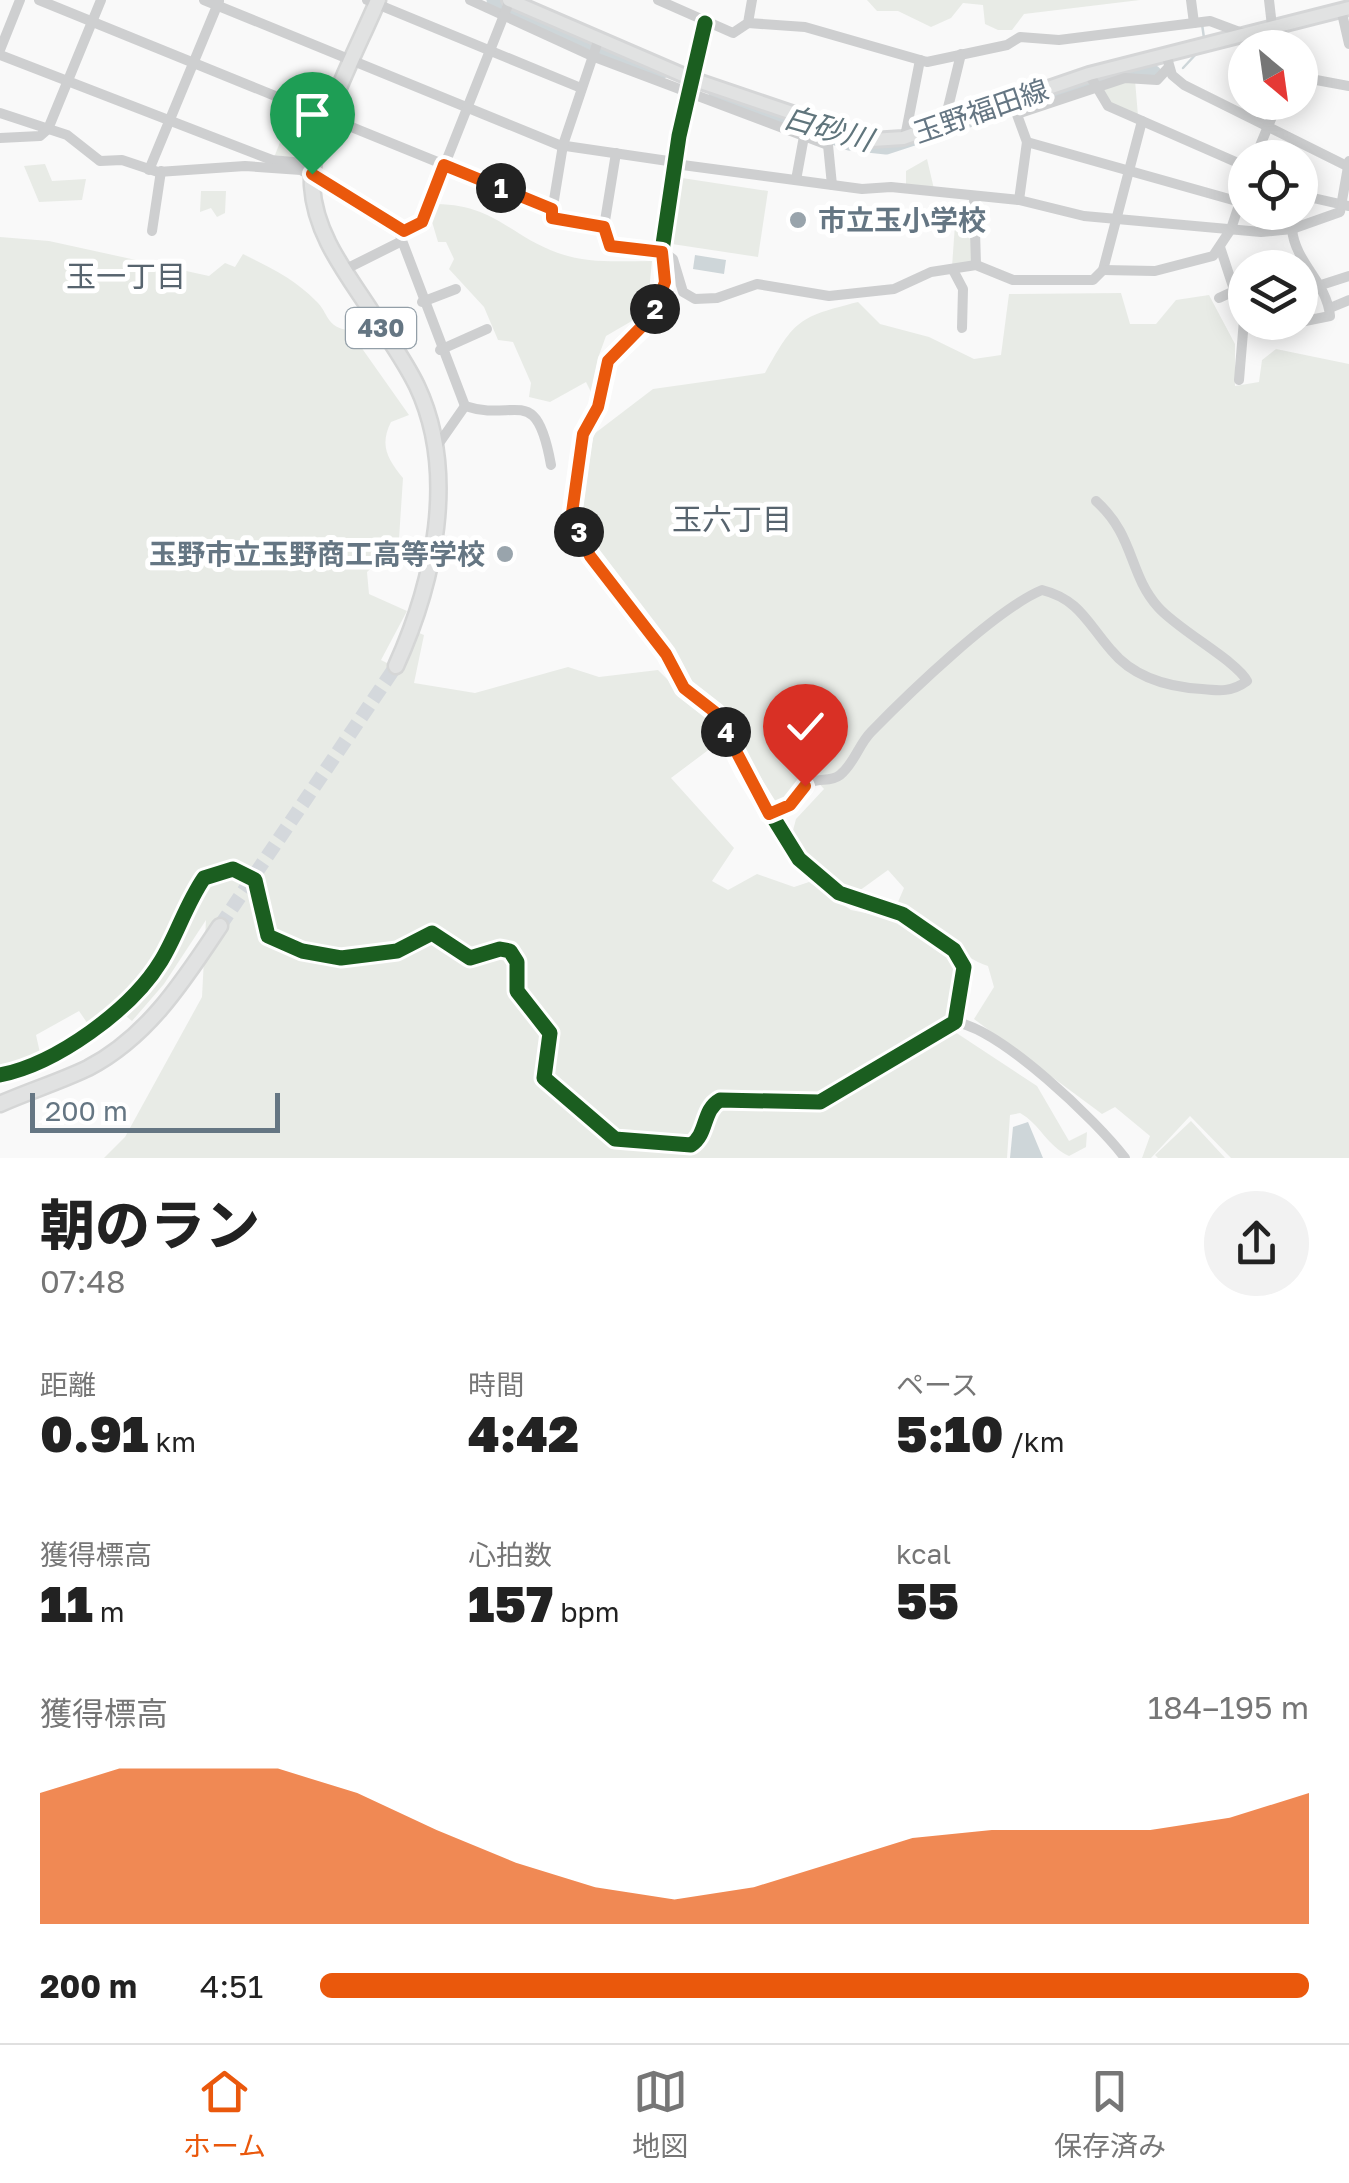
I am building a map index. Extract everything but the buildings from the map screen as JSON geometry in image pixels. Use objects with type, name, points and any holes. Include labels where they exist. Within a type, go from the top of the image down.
[{"type":"highway","name":"430","points":[[373,1],[313,169],[318,220],[344,270],[417,386],[435,449],[432,562],[418,616],[396,666]]},
{"type":"highway","points":[[0,1104],[88,1068],[128,1042],[152,1019],[220,926]]},
{"type":"main road","name":"玉野福田線","points":[[507,7],[691,86],[805,127],[853,137],[905,137],[1167,61],[1228,38]]},
{"type":"main road","name":"玉野福田線","points":[[1255,30],[1345,8]]},
{"type":"street","points":[[20,0],[0,53],[272,160],[313,169],[386,217],[399,236],[440,350],[465,406]]},
{"type":"street","points":[[39,0],[552,209]]},
{"type":"street","points":[[0,138],[40,136],[48,130],[101,0]]},
{"type":"street","points":[[204,0],[563,146],[832,185],[1018,200],[1115,219],[1228,229]]},
{"type":"street","points":[[344,270],[422,222],[507,7],[470,0]]},
{"type":"street","points":[[658,0],[734,33],[748,23],[806,27],[920,60],[950,59],[1007,45],[1020,37],[1060,40],[1199,22],[1230,30]]},
{"type":"street","points":[[748,23],[752,0]]},
{"type":"street","points":[[1190,0],[1199,22]]},
{"type":"street","points":[[1269,0],[1278,30]]},
{"type":"street","points":[[373,1],[581,88]]},
{"type":"street","points":[[152,231],[155,171],[169,119],[218,3]]},
{"type":"street","points":[[1345,8],[1349,40]]},
{"type":"street","points":[[705,23],[675,163],[662,252],[665,282],[653,315],[608,361],[598,407],[583,434],[572,513],[590,556],[666,654],[684,688],[716,713],[769,814],[799,859],[830,888],[902,914],[954,950],[964,967],[955,1022]]},
{"type":"street","points":[[595,48],[563,146],[552,218],[604,227]]},
{"type":"street","points":[[944,124],[960,54]]},
{"type":"street","points":[[905,137],[920,60]]},
{"type":"street","points":[[1228,159],[1108,106],[1093,81],[1136,77],[1157,80],[1167,61],[1184,84],[1349,165],[1347,205]]},
{"type":"street","points":[[1318,81],[1349,86]]},
{"type":"street","points":[[1015,107],[1027,142],[1018,200]]},
{"type":"street","points":[[0,113],[67,135],[100,161],[122,160],[155,171],[284,166],[313,169]]},
{"type":"street","points":[[1262,140],[1270,120]]},
{"type":"street","points":[[1103,270],[1142,121]]},
{"type":"street","points":[[796,180],[805,127],[828,145],[832,185]]},
{"type":"street","points":[[1027,142],[1228,199]]},
{"type":"street","points":[[616,153],[604,227],[610,246],[662,252],[673,259],[682,292],[695,299],[717,298],[757,284],[812,296],[878,291],[905,286],[932,272],[976,264],[1014,280],[1087,281],[1103,270],[1154,271],[1204,262],[1230,230]]},
{"type":"street","points":[[974,196],[976,264]]},
{"type":"street","points":[[1318,199],[1347,205]]},
{"type":"street","points":[[1318,222],[1347,205]]},
{"type":"street","points":[[1220,247],[1228,263]]},
{"type":"street","points":[[953,270],[963,289],[962,328]]},
{"type":"street","points":[[1318,318],[1330,316],[1330,308],[1318,286],[1349,276]]},
{"type":"street","points":[[422,302],[456,288]]},
{"type":"street","points":[[1219,298],[1228,294]]},
{"type":"street","points":[[1330,308],[1349,300]]},
{"type":"street","points":[[440,350],[487,329]]},
{"type":"street","points":[[1239,380],[1242,340]]},
{"type":"street","points":[[435,449],[465,406]]},
{"type":"street","points":[[465,406],[519,406],[531,412],[552,465]]},
{"type":"street","points":[[769,814],[790,805],[813,781],[843,772],[867,736],[906,697],[996,621],[1042,590],[1075,604],[1110,650],[1135,672],[1187,688],[1224,691],[1247,681],[1157,606],[1142,585],[1122,530],[1096,501]]},
{"type":"street","points":[[0,1075],[28,1068],[114,1015],[161,962],[204,878],[233,869],[255,880],[268,936],[302,951],[341,958],[397,951],[432,934],[470,958],[500,949],[510,951],[517,962],[517,991],[550,1034],[544,1078],[622,1142],[692,1145],[700,1136],[709,1109],[720,1100],[820,1102],[955,1022]]},
{"type":"street","points":[[955,1022],[984,1034],[1086,1112],[1125,1158]]},
{"type":"shaded area","points":[[867,0],[1140,0],[1024,14],[1012,30],[998,30],[985,24],[983,5],[963,3],[951,18],[931,27],[898,11],[877,11]]},
{"type":"shaded area","points":[[1135,80],[1138,116],[1108,102],[1098,88]]},
{"type":"shaded area","points":[[282,137],[312,146],[306,160],[275,155]]},
{"type":"shaded area","points":[[927,159],[934,189],[906,185],[906,171]]},
{"type":"shaded area","points":[[45,164],[52,181],[86,179],[82,200],[39,202],[24,166]]},
{"type":"shaded area","points":[[682,178],[768,191],[758,257],[672,244]]},
{"type":"shaded area","points":[[201,191],[226,191],[225,213],[217,217],[211,208],[200,212]]},
{"type":"shaded area","points":[[436,204],[488,215],[541,246],[569,257],[652,261],[648,301],[637,318],[606,336],[598,358],[594,398],[586,382],[550,402],[529,397],[531,383],[513,342],[498,340],[484,307],[449,269],[454,259],[446,242],[438,242],[430,215]]},
{"type":"shaded area","points":[[956,210],[971,212],[974,261],[952,267]]},
{"type":"shaded area","points":[[0,237],[49,241],[209,276],[225,263],[235,267],[243,254],[308,293],[332,323],[349,330],[409,415],[391,422],[386,438],[389,458],[403,478],[398,554],[380,560],[367,572],[369,594],[407,611],[381,660],[403,671],[419,633],[424,635],[414,683],[475,693],[568,667],[599,677],[658,670],[711,723],[715,745],[671,778],[734,848],[712,881],[728,890],[757,874],[794,887],[809,882],[851,910],[899,920],[942,948],[957,967],[955,1032],[1037,1086],[1069,1141],[1087,1132],[1086,1147],[1069,1156],[1020,1113],[1010,1115],[1007,1158],[104,1158],[125,1137],[202,997],[206,920],[164,984],[132,1021],[116,1008],[90,1027],[79,1011],[36,1035],[40,1053],[0,1071]]},
{"type":"shaded area","points":[[695,255],[726,260],[724,274],[693,269]]},
{"type":"shaded area","points":[[1121,293],[1130,324],[1156,324],[1176,300],[1209,295],[1228,331],[1228,340],[1235,344],[1235,386],[1259,382],[1262,360],[1276,349],[1349,364],[1349,1158],[1231,1158],[1190,1116],[1151,1158],[1142,1158],[1150,1136],[1115,1107],[1102,1114],[974,1019],[994,987],[988,966],[955,947],[898,902],[904,888],[888,870],[859,891],[838,884],[813,864],[791,838],[796,819],[824,789],[814,778],[777,807],[772,801],[765,801],[718,708],[690,689],[650,621],[602,564],[578,508],[594,434],[653,389],[765,373],[784,341],[801,323],[858,302],[880,324],[929,337],[974,359],[1001,355],[1009,294]]},
{"type":"shaded area","points":[[1191,1121],[1225,1158],[1155,1155]]},
{"type":"shaded area","points":[[1028,1122],[1043,1158],[1010,1158],[1013,1127]]},
{"type":"waterway","name":"白砂川","points":[[494,0],[504,5]]},
{"type":"waterway","name":"白砂川","points":[[510,8],[661,72]]},
{"type":"waterway","points":[[1202,24],[1204,38]]},
{"type":"waterway","points":[[1183,68],[1198,52]]},
{"type":"waterway","name":"白砂川","points":[[716,93],[849,143],[886,147],[1097,78],[1131,69],[1154,73]]},
{"type":"tunnel","points":[[220,926],[396,666]]},
{"type":"cycle path","points":[[0,1075],[68,1047],[112,1016],[161,961],[204,878],[233,869],[255,880],[268,936],[302,951],[341,958],[397,951],[432,933],[470,958],[500,949],[510,951],[517,962],[517,991],[550,1033],[544,1078],[615,1139],[691,1145],[720,1100],[820,1102],[955,1022],[964,967],[954,950],[902,914],[839,893],[799,859],[745,772],[716,713],[684,688],[666,654],[591,556],[572,513],[583,434],[598,407],[608,361],[650,321],[665,283],[662,251],[679,136],[705,23]]},
{"type":"place","name":"市立玉小学校","points":[[798,220]]},
{"type":"place","name":"玉野市立玉野商工高等学校","points":[[505,554]]},
{"type":"district","name":"玉一丁目","points":[[126,277]]},
{"type":"district","name":"玉六丁目","points":[[732,520]]},
{"type":"route","points":[[312,174],[404,231],[422,222],[444,165],[552,209],[552,218],[604,227],[610,246],[662,252],[665,282],[653,315],[608,361],[598,407],[583,434],[582,457],[570,504],[572,513],[590,556],[666,654],[684,688],[716,713],[769,814],[790,805],[805,786]]}]
